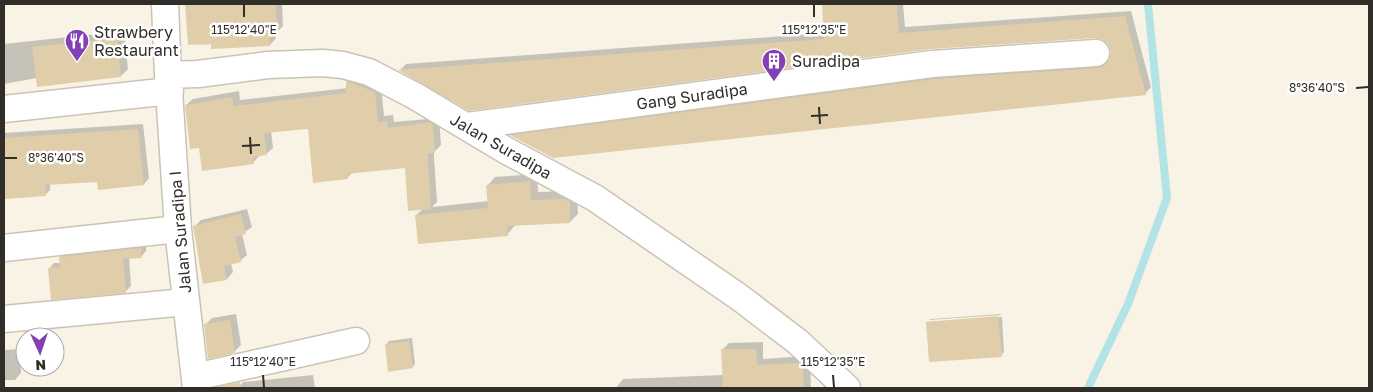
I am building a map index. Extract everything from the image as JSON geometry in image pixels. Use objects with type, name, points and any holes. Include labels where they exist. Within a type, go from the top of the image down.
[{"type":"street","points":[[165,4],[169,83]]},
{"type":"street","name":"Gang Suradipa","points":[[467,126],[932,64],[1096,53]]},
{"type":"street","name":"Jalan Suradipa","points":[[4,109],[169,83],[211,73],[301,63],[343,65],[369,72],[467,126],[507,151],[595,198],[798,342],[847,388]]},
{"type":"street","name":"Jalan Suradipa I","points":[[169,83],[178,229],[196,383]]},
{"type":"street","points":[[4,248],[178,229]]},
{"type":"street","points":[[4,319],[186,302]]},
{"type":"street","points":[[196,383],[356,341]]},
{"type":"building","points":[[185,4],[275,4],[278,34],[270,34],[270,46],[211,49],[211,44],[188,45]]},
{"type":"building","name":"Suradipa","points":[[822,4],[897,4],[899,33],[1125,16],[1146,95],[553,158],[510,135],[934,79],[1097,68],[1104,66],[1109,60],[1111,52],[1108,44],[1103,40],[1095,38],[931,49],[469,111],[398,70],[824,39]]},
{"type":"building","name":"Strawbery Restaurant","points":[[117,38],[121,77],[37,87],[32,47]]},
{"type":"building","points":[[346,81],[375,92],[378,122],[387,121],[388,128],[430,122],[433,124],[435,153],[428,153],[431,209],[408,211],[405,168],[347,174],[348,179],[313,183],[308,129],[264,133],[267,155],[253,157],[254,164],[202,171],[199,148],[190,149],[185,105],[232,97],[234,106],[346,93]]},
{"type":"building","points":[[138,129],[144,185],[98,190],[97,182],[45,185],[46,196],[4,199],[4,138]]},
{"type":"building","points":[[530,181],[531,200],[564,199],[570,201],[570,223],[507,226],[508,236],[418,244],[415,215],[488,208],[486,185]]},
{"type":"building","points":[[241,214],[246,234],[235,237],[241,262],[224,266],[227,280],[203,284],[193,226]]},
{"type":"building","points":[[141,248],[142,258],[123,259],[126,293],[51,300],[48,268],[60,267],[59,257]]},
{"type":"building","points":[[998,316],[1002,357],[929,362],[926,322]]},
{"type":"building","points":[[230,320],[235,353],[208,359],[204,324]]},
{"type":"building","points":[[409,341],[413,368],[388,372],[385,344]]},
{"type":"building","points":[[721,349],[756,349],[757,365],[798,363],[803,367],[804,388],[723,388]]},
{"type":"building","points":[[240,382],[241,388],[213,388]]},
{"type":"waterway","points":[[1088,388],[1128,304],[1167,198],[1148,4]]},
{"type":"place","name":"Strawbery Restaurant","points":[[77,62]]},
{"type":"place","name":"Suradipa","points":[[774,82]]}]
